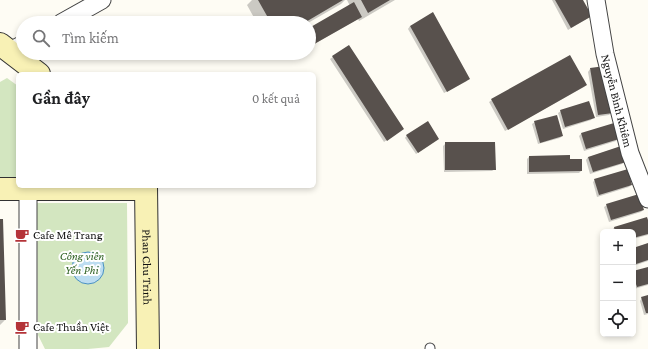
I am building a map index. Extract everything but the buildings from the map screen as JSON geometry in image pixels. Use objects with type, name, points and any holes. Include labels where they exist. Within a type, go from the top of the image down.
[{"type":"street","name":"Nguyễn Bình Khiêm","points":[[596,0],[605,54],[630,153],[648,199]]},
{"type":"street","points":[[72,16],[93,2]]},
{"type":"street","points":[[8,49],[16,55]]},
{"type":"street","points":[[22,60],[37,72]]},
{"type":"street","points":[[0,189],[146,188]]},
{"type":"street","name":"Phan Chu Trinh","points":[[146,188],[148,349]]},
{"type":"street","points":[[28,189],[28,349]]},
{"type":"green space","points":[[7,78],[16,85],[16,180],[0,180],[0,82]]},
{"type":"green space","name":"Công viên Yến Phi","points":[[37,203],[127,203],[128,323],[109,347],[88,349],[45,349],[38,335]]},
{"type":"water","points":[[85,252],[91,252],[101,259],[104,268],[103,274],[97,281],[91,284],[85,284],[75,277],[72,271],[72,265],[79,255]]},
{"type":"place","name":"Cafe Mê Trang","points":[[22,235]]},
{"type":"place","name":"Cafe Thuần Việt","points":[[22,327]]}]
